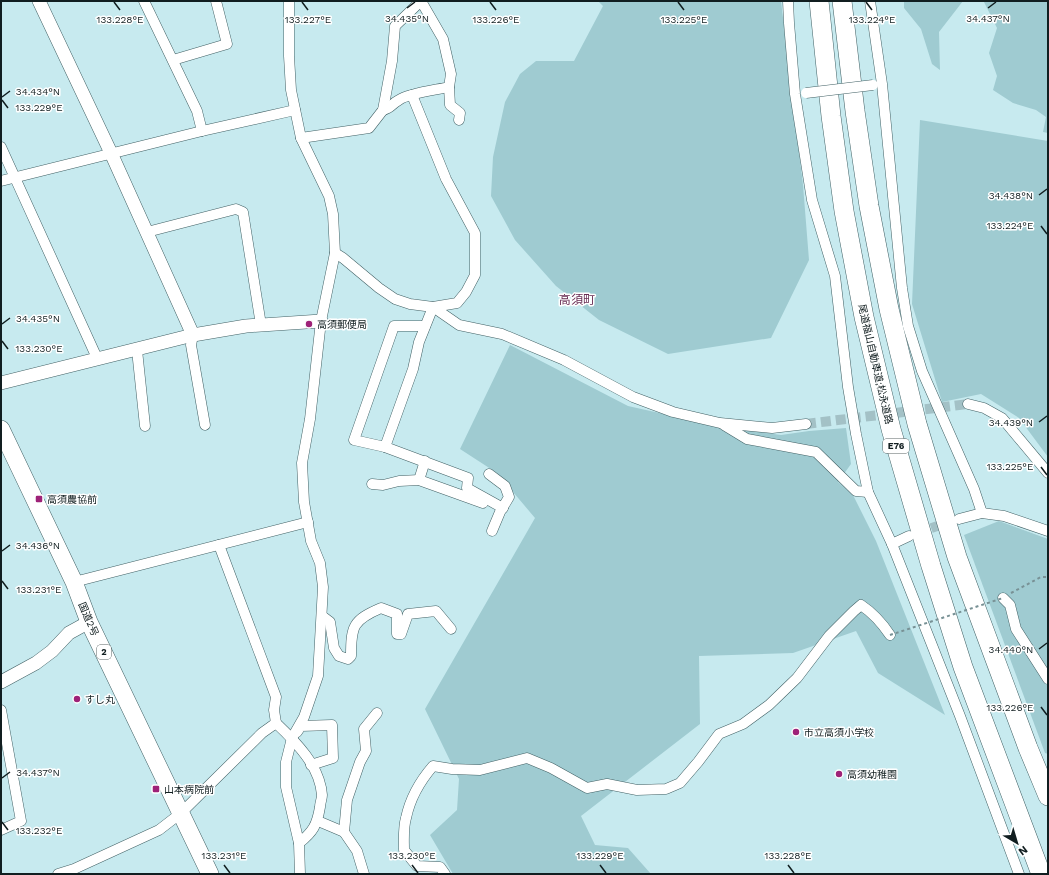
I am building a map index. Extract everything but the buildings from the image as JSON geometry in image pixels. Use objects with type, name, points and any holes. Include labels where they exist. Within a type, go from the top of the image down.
[{"type":"highway","name":"尾道福山自動車道;松永道路","points":[[819,1],[831,116],[844,212],[864,317],[891,429],[931,566],[963,667],[1041,874]]},
{"type":"highway","name":"E76","points":[[842,1],[855,111],[869,206],[889,309],[917,424],[957,557],[1025,741],[1048,796]]},
{"type":"highway","name":"国道2号","points":[[1,429],[74,582],[89,622],[210,874]]},
{"type":"street","points":[[39,1],[111,153],[193,335],[191,345],[205,425]]},
{"type":"street","points":[[144,1],[197,111],[202,131]]},
{"type":"street","points":[[173,60],[227,44],[216,1]]},
{"type":"street","points":[[289,1],[289,56],[291,90],[301,138],[329,196],[333,214],[335,253],[321,320],[310,419],[302,463],[304,502],[311,541],[320,564],[323,587],[318,676],[304,717],[292,738],[286,762],[286,787],[299,843],[300,874]]},
{"type":"street","points":[[301,138],[369,128],[383,110],[392,61],[395,26],[421,1],[443,39],[451,74],[449,87],[450,105],[460,113],[459,120]]},
{"type":"street","points":[[788,1],[796,94],[812,200],[835,276],[849,394],[868,492],[892,544],[960,716],[1019,874]]},
{"type":"street","points":[[870,1],[878,84],[902,288],[908,326],[922,371],[974,489],[982,513]]},
{"type":"street","points":[[796,94],[878,84]]},
{"type":"street","points":[[383,110],[390,109],[398,100],[449,87]]},
{"type":"street","points":[[335,253],[395,299],[410,304],[433,307],[457,303],[466,292],[475,274],[475,233],[446,179],[412,96]]},
{"type":"street","points":[[1,181],[202,131],[295,110]]},
{"type":"street","points":[[1,147],[97,358]]},
{"type":"street","points":[[147,232],[236,209],[242,212],[261,325]]},
{"type":"street","points":[[385,447],[413,369],[418,342],[433,307]]},
{"type":"street","points":[[433,307],[459,325],[502,334],[564,360],[633,397],[673,412],[720,423],[772,428],[806,424]]},
{"type":"street","points":[[1,383],[193,335],[246,326],[321,320]]},
{"type":"street","points":[[425,326],[394,326],[354,440],[385,447],[468,478],[467,488],[502,510]]},
{"type":"street","points":[[137,350],[145,426]]},
{"type":"street","points":[[968,404],[984,408],[1002,418],[1048,473]]},
{"type":"street","points":[[720,423],[747,438],[816,452],[856,491],[868,492]]},
{"type":"street","points":[[419,480],[425,461]]},
{"type":"street","points":[[489,474],[505,486],[509,497],[492,531]]},
{"type":"street","points":[[372,484],[383,485],[400,481],[419,480],[502,510]]},
{"type":"street","points":[[959,519],[982,513],[1004,516],[1048,531]]},
{"type":"street","points":[[74,582],[308,522]]},
{"type":"street","points":[[892,544],[909,536]]},
{"type":"street","points":[[219,545],[276,697],[274,710],[276,723],[292,738],[311,765],[316,773],[322,795],[318,821],[310,834],[299,843]]},
{"type":"street","points":[[1003,598],[1010,605],[1016,629],[1048,679]]},
{"type":"street","points":[[445,874],[440,867],[416,866],[404,850],[405,820],[412,799],[423,777],[433,766],[452,769],[480,770],[527,758],[551,768],[587,788],[607,784],[637,790],[666,790],[680,783],[698,762],[718,734],[743,724],[769,705],[797,678],[829,636],[861,605],[871,612],[883,625],[890,636]]},
{"type":"street","points":[[322,616],[330,622],[334,648],[339,656],[348,659],[351,656],[353,629],[358,620],[381,608],[397,614],[397,634],[401,634],[408,614],[436,611],[451,629]]},
{"type":"street","points":[[1,682],[36,663],[52,651],[69,633],[89,622]]},
{"type":"street","points":[[1,710],[21,821],[1,830]]},
{"type":"street","points":[[344,832],[347,800],[360,762],[366,752],[364,729],[377,713]]},
{"type":"street","points":[[58,874],[76,871],[159,830],[181,812],[262,733],[276,723]]},
{"type":"street","points":[[292,738],[301,726],[332,725],[333,758],[311,765]]},
{"type":"street","points":[[318,821],[344,832],[357,851],[364,874]]},
{"type":"path","points":[[890,636],[1003,598],[1041,577],[1048,577]]},
{"type":"shaded area","points":[[598,1],[781,1],[803,185],[809,260],[771,338],[668,354],[599,320],[556,286],[515,240],[491,196],[493,157],[505,102],[520,74],[536,61],[574,61],[603,6]]},
{"type":"shaded area","points":[[904,1],[963,1],[939,32],[940,70],[932,64],[921,29],[904,8]]},
{"type":"shaded area","points":[[981,1],[1048,1],[1048,133],[1043,132],[1046,117],[1036,110],[1013,103],[993,90],[997,76],[989,53],[997,28],[984,2]]},
{"type":"shaded area","points":[[920,120],[1048,141],[1048,457],[1019,418],[981,394],[942,402],[912,304]]},
{"type":"shaded area","points":[[510,345],[628,406],[718,426],[781,435],[846,428],[851,464],[838,482],[853,495],[876,541],[945,715],[878,673],[856,631],[793,653],[699,656],[700,724],[581,816],[595,845],[628,848],[651,874],[453,874],[430,835],[457,810],[459,779],[425,709],[535,518],[497,473],[460,449]]},
{"type":"shaded area","points":[[999,521],[1048,539],[1048,754],[1045,753],[964,535]]},
{"type":"tunnel","points":[[806,424],[968,404]]},
{"type":"tunnel","points":[[917,533],[949,522]]},
{"type":"place","name":"高須郵便局","points":[[309,324]]},
{"type":"place","name":"高須農協前","points":[[39,499]]},
{"type":"place","name":"すし丸","points":[[77,699]]},
{"type":"place","name":"市立高須小学校","points":[[796,732]]},
{"type":"place","name":"高須幼稚園","points":[[839,774]]},
{"type":"place","name":"山本病院前","points":[[156,789]]},
{"type":"district","name":"高須町","points":[[577,300]]}]
